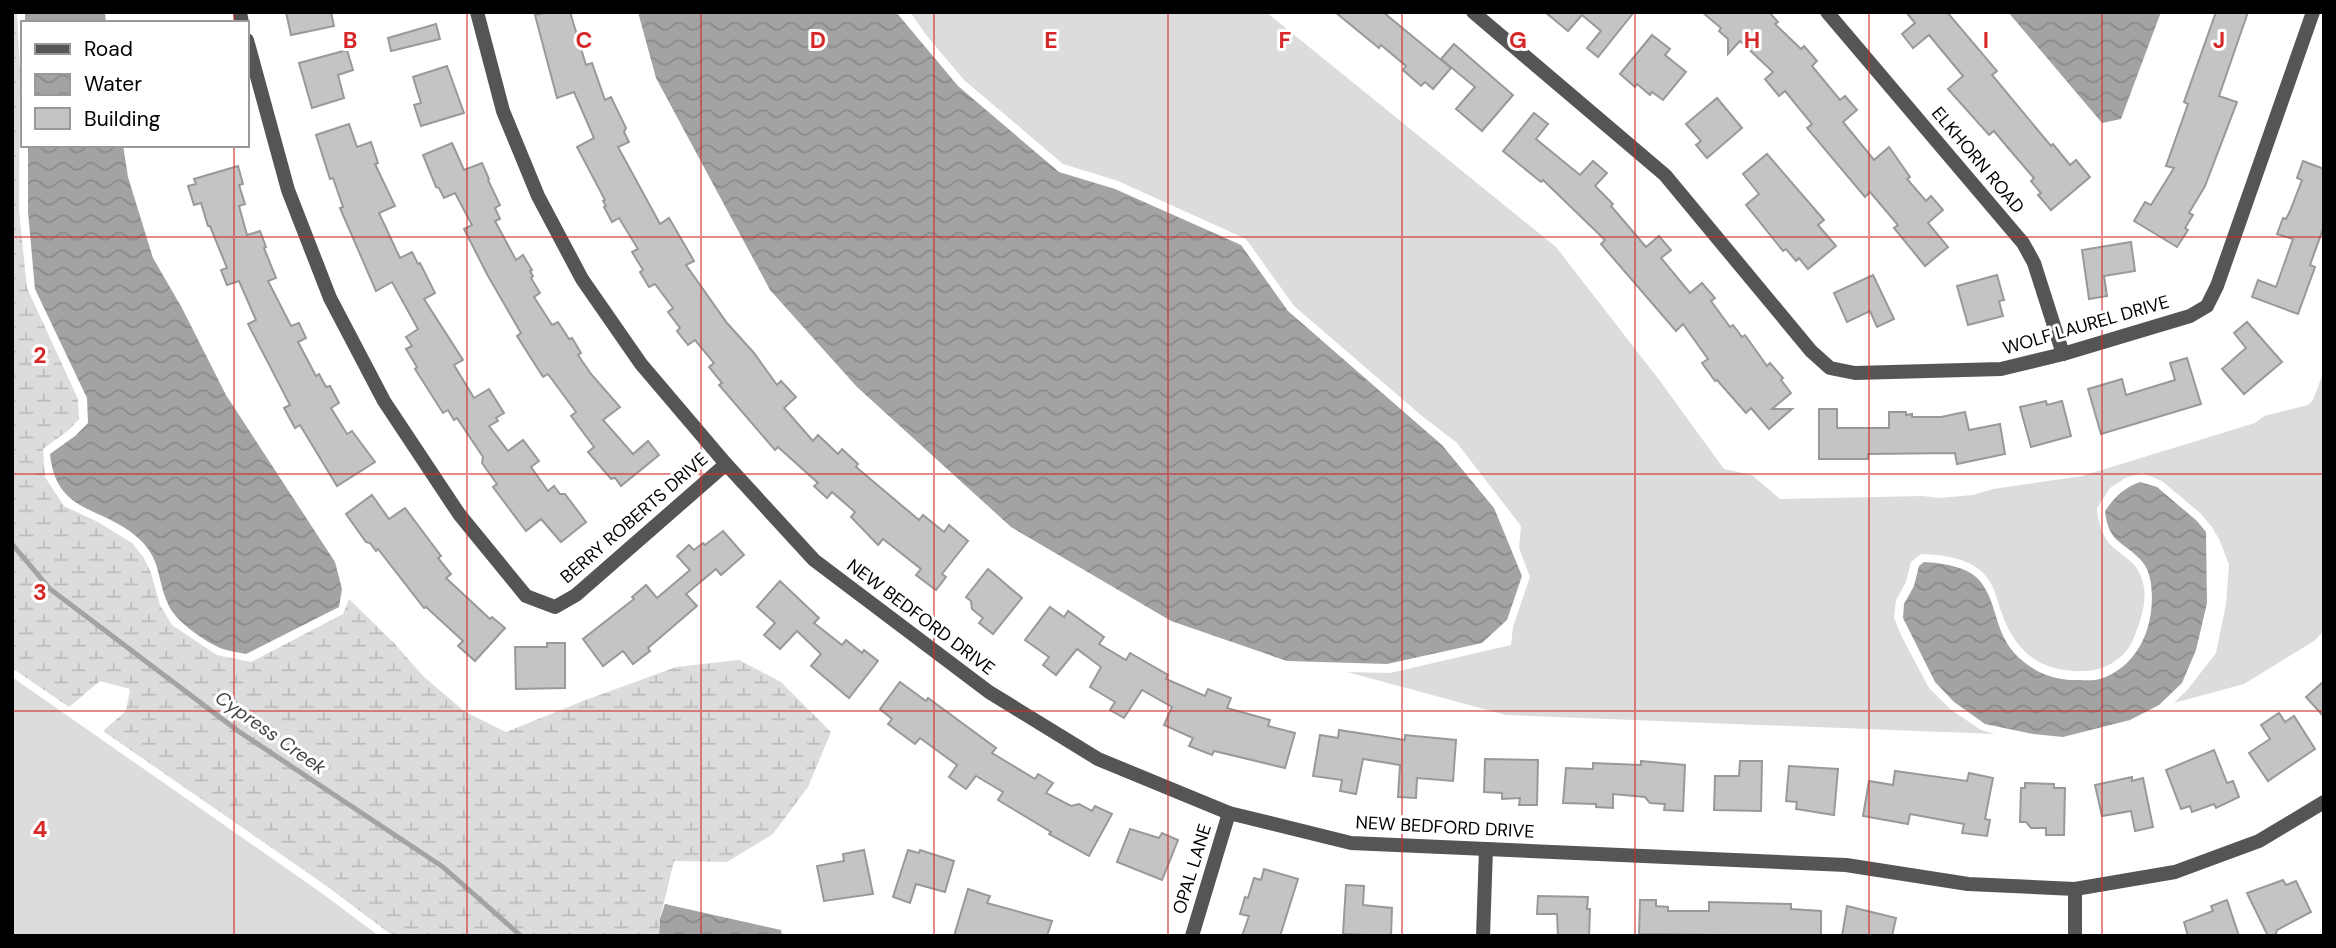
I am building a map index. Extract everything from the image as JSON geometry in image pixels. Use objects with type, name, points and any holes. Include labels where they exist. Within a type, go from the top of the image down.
[{"type":"street","name":"NEW BEDFORD DRIVE","points":[[477,12],[503,111],[538,196],[582,279],[641,364],[726,464],[814,560],[989,692],[1098,759],[1229,813],[1351,843],[1846,865],[1969,884],[2075,889],[2175,872],[2259,841],[2324,803]]},
{"type":"street","name":"WOLF LAUREL DRIVE","points":[[1473,12],[1665,175],[1811,351],[1830,368],[1855,373],[2001,369],[2063,354],[2190,316],[2207,306],[2217,286],[2313,12]]},
{"type":"street","name":"ELKHORN ROAD","points":[[1827,12],[2023,243],[2034,263],[2063,354]]},
{"type":"street","name":"BERRY ROBERTS DRIVE","points":[[248,44],[288,190],[330,298],[384,401],[459,514],[526,596],[555,607],[576,595],[726,464]]},
{"type":"street","name":"OPAL LANE","points":[[1192,936],[1229,813]]},
{"type":"street","points":[[1483,936],[1486,849]]},
{"type":"street","points":[[2075,889],[2075,936]]},
{"type":"green space","points":[[12,12],[17,12],[20,71],[19,211],[27,288],[78,399],[79,419],[43,449],[45,477],[64,506],[98,522],[132,543],[144,558],[160,605],[172,625],[217,655],[251,662],[343,614],[349,599],[423,676],[464,711],[506,732],[676,667],[739,660],[781,682],[831,732],[808,787],[773,834],[727,862],[674,861],[660,919],[659,936],[393,936],[328,887],[103,731],[126,711],[130,689],[100,681],[69,707],[12,668]]},
{"type":"green space","points":[[910,12],[1266,12],[1556,247],[1724,469],[1752,475],[1780,499],[1923,496],[1939,498],[1973,495],[1993,489],[2082,476],[2255,423],[2264,416],[2308,405],[2313,400],[2324,371],[2324,631],[2314,641],[2244,684],[2174,703],[2216,653],[2226,604],[2229,565],[2220,541],[2200,513],[2162,481],[2142,473],[2125,478],[2110,488],[2097,508],[2100,527],[2106,539],[2141,575],[2145,597],[2141,619],[2130,646],[2115,662],[2101,668],[2071,671],[2057,669],[2034,659],[2024,651],[2008,628],[1990,581],[1969,563],[1945,556],[1921,554],[1911,562],[1906,582],[1896,600],[1894,618],[1902,637],[1929,688],[1950,709],[1981,730],[1995,734],[1506,715],[1347,672],[1390,673],[1511,645],[1513,627],[1530,577],[1519,548],[1521,526],[1457,443],[1294,306],[1246,239],[1118,181],[1063,164],[964,80]]},
{"type":"green space","points":[[12,677],[323,894],[379,936],[12,936]]},
{"type":"water","points":[[25,12],[105,12],[106,21],[25,21]]},
{"type":"water","points":[[638,12],[896,12],[958,86],[1059,172],[1115,189],[1241,245],[1288,311],[1442,445],[1494,508],[1522,576],[1507,620],[1482,643],[1387,664],[1287,661],[1171,621],[1011,527],[857,387],[770,290],[656,78]]},
{"type":"water","points":[[2008,12],[2161,12],[2121,119],[2102,123]]},
{"type":"water","points":[[28,147],[123,147],[128,177],[153,258],[226,395],[335,562],[342,589],[339,607],[246,654],[220,648],[190,629],[177,617],[168,604],[155,561],[145,545],[123,527],[70,498],[61,488],[50,454],[88,423],[87,398],[35,289],[28,212]]},
{"type":"water","points":[[2140,482],[2157,487],[2206,532],[2207,603],[2196,650],[2182,683],[2159,705],[2130,720],[2063,737],[1985,724],[1954,702],[1935,682],[1903,618],[1904,604],[1914,586],[1919,566],[1924,562],[1946,564],[1974,575],[1986,589],[2006,642],[2030,667],[2057,678],[2100,679],[2126,664],[2135,654],[2148,628],[2152,599],[2147,569],[2139,558],[2114,537],[2108,527],[2105,511],[2120,493]]},
{"type":"water","points":[[665,904],[781,930],[782,936],[659,936],[660,919]]},
{"type":"building","points":[[286,12],[331,12],[334,26],[291,35]]},
{"type":"building","points":[[570,12],[586,65],[592,63],[605,100],[611,97],[626,128],[624,132],[629,142],[618,147],[660,224],[669,218],[694,261],[686,265],[727,323],[754,353],[777,385],[781,381],[796,397],[784,408],[813,441],[818,435],[838,454],[842,449],[858,464],[856,467],[919,520],[923,515],[944,532],[949,525],[968,541],[942,574],[946,577],[936,590],[916,575],[921,569],[883,539],[878,545],[851,517],[855,512],[832,492],[827,498],[814,486],[818,483],[778,447],[775,450],[719,385],[722,383],[709,367],[714,363],[695,340],[688,345],[677,331],[680,328],[668,312],[673,308],[655,284],[649,287],[640,272],[643,270],[632,252],[638,249],[619,218],[612,222],[604,207],[605,200],[577,147],[594,138],[574,92],[557,98],[535,15]]},
{"type":"building","points":[[1335,12],[1383,12],[1451,68],[1433,89],[1425,82],[1421,86],[1403,70],[1406,66]]},
{"type":"building","points":[[1545,12],[1634,12],[1598,57],[1587,48],[1601,31],[1582,15],[1568,31]]},
{"type":"building","points":[[1702,12],[1769,12],[1778,22],[1775,24],[1801,49],[1804,46],[1817,61],[1812,66],[1840,100],[1845,96],[1857,110],[1843,122],[1874,160],[1889,147],[1910,177],[1907,179],[1926,201],[1931,196],[1943,210],[1928,223],[1948,247],[1925,266],[1894,228],[1898,225],[1870,192],[1865,197],[1807,128],[1812,124],[1785,91],[1779,96],[1765,79],[1773,72],[1740,41],[1728,54],[1728,39],[1719,31],[1721,28]]},
{"type":"building","points":[[1906,12],[1947,12],[1997,71],[1992,75],[2051,146],[2053,144],[2070,165],[2076,160],[2090,177],[2051,210],[2038,195],[2041,193],[2031,181],[2034,178],[1994,131],[1989,135],[1948,89],[1963,76],[1929,35],[1913,48],[1902,34],[1915,23]]},
{"type":"building","points":[[2216,12],[2248,12],[2219,96],[2237,102],[2205,186],[2189,213],[2193,215],[2185,228],[2188,230],[2177,247],[2134,221],[2145,202],[2151,205],[2174,168],[2166,166],[2188,104],[2184,102]]},
{"type":"building","points":[[436,24],[440,39],[391,51],[388,38]]},
{"type":"building","points":[[1652,35],[1670,49],[1665,55],[1686,72],[1663,100],[1652,92],[1650,95],[1637,84],[1635,87],[1620,74]]},
{"type":"building","points":[[1454,44],[1513,95],[1482,131],[1456,109],[1475,87],[1441,59]]},
{"type":"building","points":[[347,50],[353,70],[338,75],[344,98],[312,108],[299,63]]},
{"type":"building","points":[[447,66],[464,113],[421,126],[414,105],[421,103],[413,77]]},
{"type":"building","points":[[1717,98],[1742,128],[1707,158],[1696,145],[1701,141],[1686,124]]},
{"type":"building","points":[[1534,113],[1548,124],[1536,139],[1580,175],[1593,161],[1607,173],[1595,186],[1613,204],[1611,206],[1646,247],[1659,236],[1671,250],[1661,258],[1690,293],[1702,283],[1715,298],[1711,301],[1730,327],[1733,325],[1742,337],[1745,335],[1767,366],[1770,363],[1783,378],[1781,380],[1791,393],[1772,409],[1792,409],[1769,429],[1751,408],[1746,413],[1717,380],[1715,381],[1702,363],[1708,359],[1683,324],[1676,331],[1601,244],[1605,240],[1543,180],[1541,182],[1503,151]]},
{"type":"building","points":[[349,124],[357,147],[371,142],[378,163],[375,164],[395,206],[379,213],[400,258],[412,252],[435,293],[424,299],[463,360],[454,365],[474,398],[489,389],[504,413],[496,418],[498,421],[489,426],[508,451],[523,440],[539,461],[531,467],[548,491],[554,486],[560,494],[565,494],[586,522],[561,542],[541,519],[526,531],[493,487],[497,484],[482,463],[483,457],[457,418],[454,420],[448,410],[443,413],[415,369],[417,367],[406,349],[412,346],[406,337],[418,329],[392,282],[376,291],[340,208],[343,207],[333,178],[330,179],[316,135]]},
{"type":"building","points":[[452,143],[464,170],[482,163],[500,205],[495,208],[500,219],[495,221],[516,260],[523,255],[532,270],[531,278],[540,293],[534,297],[552,325],[558,322],[569,339],[572,338],[581,353],[578,355],[591,374],[620,407],[603,420],[633,454],[648,441],[659,455],[621,486],[615,478],[611,479],[588,452],[594,447],[571,416],[576,412],[548,374],[543,377],[517,336],[521,333],[464,229],[472,225],[455,193],[444,198],[436,187],[423,155]]},
{"type":"building","points":[[1767,154],[1824,220],[1818,225],[1836,246],[1808,269],[1799,258],[1796,261],[1786,249],[1783,251],[1746,205],[1759,194],[1743,174]]},
{"type":"building","points":[[2303,161],[2324,169],[2324,226],[2310,265],[2315,267],[2298,314],[2252,297],[2258,280],[2276,287],[2293,239],[2277,234],[2283,218],[2286,219],[2290,211],[2302,180],[2297,178]]},
{"type":"building","points":[[238,166],[243,184],[239,185],[245,204],[239,206],[247,235],[260,231],[276,278],[268,281],[291,326],[299,323],[306,338],[298,342],[316,376],[319,374],[326,387],[330,386],[339,403],[331,408],[347,434],[352,431],[375,462],[337,486],[300,425],[295,428],[284,408],[290,405],[248,324],[256,320],[239,281],[227,285],[221,270],[227,268],[201,203],[194,205],[188,186],[196,184],[194,179]]},
{"type":"building","points":[[2131,242],[2135,271],[2104,276],[2107,296],[2089,299],[2082,250]]},
{"type":"building","points":[[1873,275],[1894,319],[1877,327],[1870,311],[1847,322],[1834,293]]},
{"type":"building","points":[[1997,275],[2004,300],[1999,301],[2003,316],[1968,325],[1957,286]]},
{"type":"building","points":[[2247,322],[2282,362],[2244,394],[2222,369],[2246,348],[2234,333]]},
{"type":"building","points":[[2187,358],[2201,404],[2101,434],[2088,389],[2122,379],[2126,395],[2175,380],[2170,363]]},
{"type":"building","points":[[2046,401],[2047,405],[2062,401],[2071,436],[2031,447],[2020,407]]},
{"type":"building","points":[[1819,409],[1837,409],[1837,428],[1889,428],[1889,412],[1906,412],[1906,415],[1912,414],[1912,417],[1941,417],[1965,412],[1969,430],[2000,424],[2005,454],[1957,464],[1955,453],[1868,454],[1868,459],[1819,459]]},
{"type":"building","points":[[372,495],[389,519],[405,508],[441,556],[438,558],[451,574],[446,578],[490,619],[492,617],[505,628],[475,661],[458,646],[463,641],[424,608],[378,549],[376,551],[366,542],[346,514]]},
{"type":"building","points":[[723,531],[744,555],[721,575],[716,569],[686,594],[697,606],[648,648],[650,651],[633,664],[623,651],[603,666],[583,639],[634,599],[632,597],[646,585],[657,598],[690,570],[677,556],[689,545],[694,550]]},
{"type":"building","points":[[988,569],[1022,598],[993,634],[979,623],[983,618],[972,609],[971,601],[966,597]]},
{"type":"building","points":[[780,581],[819,618],[814,623],[842,645],[846,640],[878,661],[849,698],[811,666],[821,654],[797,631],[780,649],[764,635],[775,623],[757,607]]},
{"type":"building","points":[[1050,607],[1064,617],[1068,611],[1104,637],[1099,644],[1126,660],[1130,653],[1168,675],[1166,679],[1205,696],[1208,689],[1231,698],[1227,708],[1270,720],[1268,726],[1295,733],[1285,768],[1214,751],[1212,755],[1189,746],[1193,738],[1164,725],[1172,707],[1142,690],[1124,718],[1110,710],[1115,702],[1090,687],[1101,667],[1077,649],[1056,675],[1043,665],[1049,657],[1025,640]]},
{"type":"building","points":[[547,643],[565,643],[565,688],[516,689],[515,647],[547,647]]},
{"type":"building","points":[[2324,681],[2324,717],[2306,697]]},
{"type":"building","points":[[900,682],[926,701],[928,698],[996,748],[992,753],[1035,779],[1038,774],[1053,783],[1046,793],[1071,806],[1079,804],[1092,811],[1095,806],[1112,814],[1089,856],[1049,834],[1051,832],[998,800],[1003,792],[976,776],[966,789],[949,777],[957,765],[920,738],[915,744],[888,724],[892,719],[880,709]]},
{"type":"building","points":[[2279,713],[2285,722],[2294,716],[2315,749],[2268,781],[2249,753],[2270,739],[2261,725]]},
{"type":"building","points":[[1339,730],[1405,740],[1405,735],[1456,740],[1453,781],[1417,778],[1416,798],[1398,797],[1400,765],[1363,759],[1356,794],[1340,791],[1342,780],[1313,776],[1320,735],[1338,738]]},
{"type":"building","points":[[2214,750],[2227,783],[2233,781],[2239,797],[2216,808],[2214,804],[2192,812],[2190,806],[2181,809],[2166,770]]},
{"type":"building","points":[[1485,759],[1538,760],[1537,805],[1519,805],[1520,798],[1502,799],[1502,793],[1484,792]]},
{"type":"building","points":[[1641,761],[1685,765],[1683,811],[1664,810],[1665,804],[1650,803],[1645,797],[1613,794],[1613,808],[1596,807],[1596,804],[1563,803],[1566,768],[1593,769],[1593,763],[1641,765]]},
{"type":"building","points":[[1740,761],[1762,761],[1761,811],[1714,810],[1715,776],[1739,776]]},
{"type":"building","points":[[1789,766],[1838,769],[1834,815],[1796,809],[1797,802],[1786,801]]},
{"type":"building","points":[[1895,771],[1967,781],[1969,773],[1993,778],[1985,819],[1990,820],[1987,836],[1962,833],[1964,824],[1910,814],[1908,824],[1863,816],[1869,781],[1893,785]]},
{"type":"building","points":[[2132,777],[2132,781],[2143,778],[2153,827],[2135,831],[2131,811],[2102,816],[2095,785]]},
{"type":"building","points":[[2025,783],[2054,784],[2054,788],[2065,788],[2064,835],[2046,835],[2046,828],[2031,828],[2026,822],[2020,822],[2021,788],[2025,788]]},
{"type":"building","points":[[1130,829],[1159,838],[1162,833],[1178,840],[1162,880],[1117,862]]},
{"type":"building","points":[[864,850],[873,894],[824,901],[817,866],[844,861],[843,854]]},
{"type":"building","points":[[908,850],[919,853],[920,850],[954,861],[945,892],[916,884],[910,903],[893,897]]},
{"type":"building","points":[[1264,869],[1298,879],[1280,936],[1242,936],[1249,916],[1240,914],[1245,897],[1248,898],[1254,878],[1261,880]]},
{"type":"building","points":[[2283,880],[2286,885],[2296,881],[2311,912],[2277,930],[2275,936],[2268,936],[2247,893]]},
{"type":"building","points":[[1346,885],[1364,886],[1363,905],[1392,908],[1391,936],[1343,934]]},
{"type":"building","points":[[968,889],[990,896],[987,903],[1052,921],[1047,936],[954,936]]},
{"type":"building","points":[[1538,896],[1588,897],[1589,936],[1558,936],[1557,914],[1537,914]]},
{"type":"building","points":[[1640,900],[1656,900],[1656,906],[1668,907],[1668,911],[1709,911],[1709,902],[1791,904],[1791,909],[1821,911],[1821,936],[1639,934]]},
{"type":"building","points":[[2227,900],[2239,936],[2188,936],[2184,922],[2213,911],[2211,906]]},
{"type":"building","points":[[1847,906],[1896,918],[1892,936],[1842,936]]},
{"type":"waterway","name":"Cypress Creek","points":[[12,544],[50,589],[238,731],[443,867],[521,936]]}]
